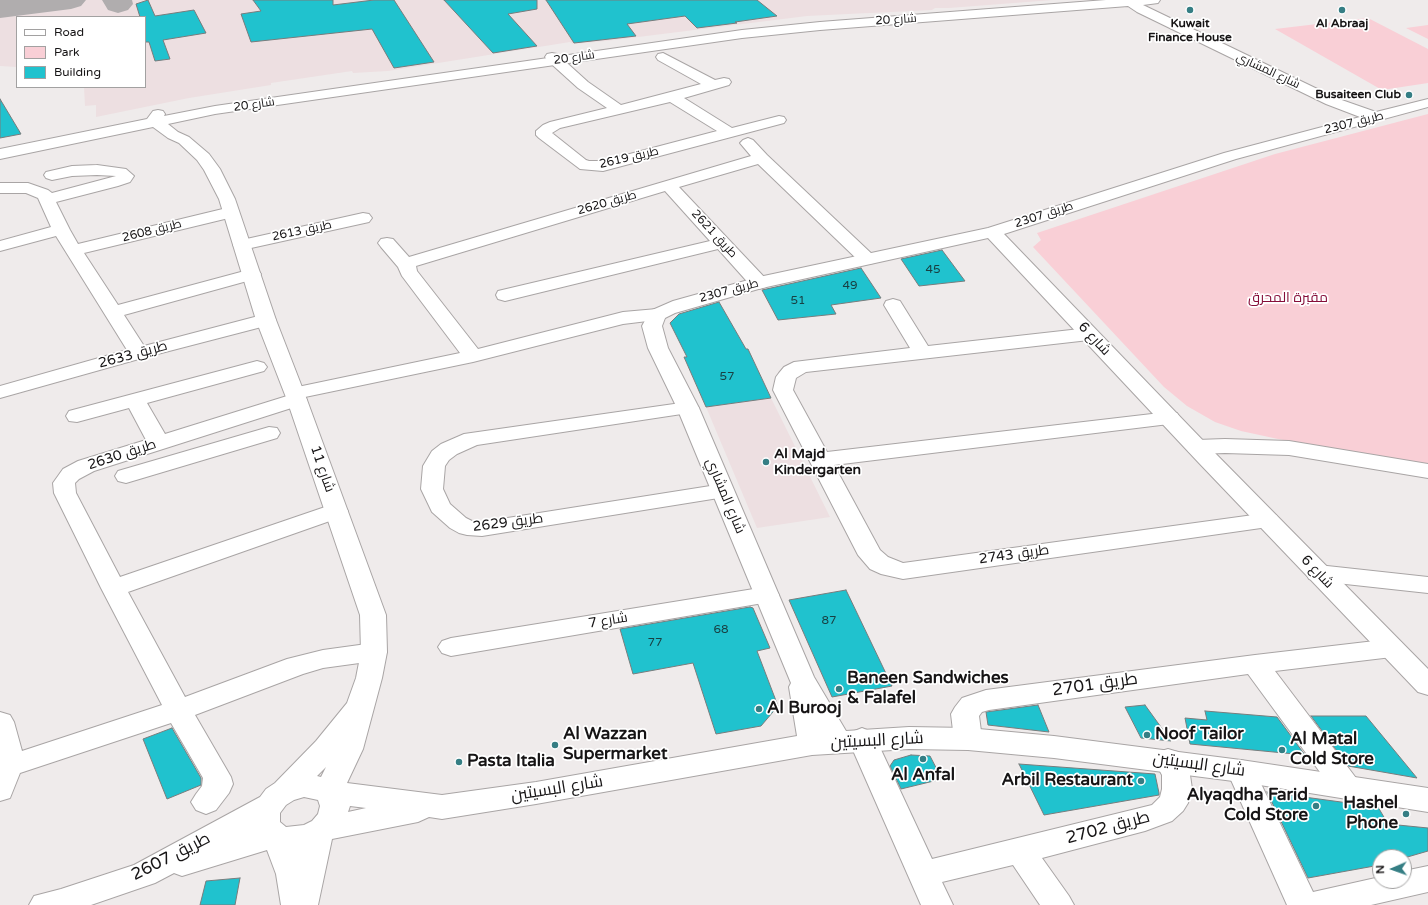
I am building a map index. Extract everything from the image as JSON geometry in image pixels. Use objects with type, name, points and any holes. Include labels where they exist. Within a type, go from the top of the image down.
[{"type":"street","points":[[1140,3],[1152,4],[1160,0]]},
{"type":"street","name":"شارع 20","points":[[0,154],[100,133],[157,118],[554,58],[742,34],[820,26],[1108,2],[1140,3]]},
{"type":"street","name":"شارع المشاري","points":[[1140,3],[1162,19],[1368,119]]},
{"type":"street","name":"طريق 2619","points":[[663,57],[718,84],[548,128],[544,131],[544,135],[580,163],[602,166],[779,120]]},
{"type":"street","points":[[554,58],[582,85],[619,110]]},
{"type":"street","name":"شارع 20","points":[[0,145],[80,128],[215,110],[349,88]]},
{"type":"street","points":[[672,97],[729,132]]},
{"type":"street","name":"طريق 2307","points":[[657,315],[668,308],[759,283],[992,232],[1230,156],[1428,103]]},
{"type":"street","points":[[100,133],[125,131],[147,132],[184,140],[195,122],[215,110]]},
{"type":"street","name":"شارع 11","points":[[157,118],[173,135],[184,140],[203,157],[212,169],[227,199],[266,320],[296,396],[373,615],[374,652],[369,678],[360,707],[326,749],[277,798]]},
{"type":"street","points":[[748,144],[867,259]]},
{"type":"street","name":"طريق 2620","points":[[407,266],[414,260],[761,158]]},
{"type":"street","points":[[46,199],[112,183],[124,179],[126,176],[120,172],[97,170],[72,171],[52,175]]},
{"type":"street","name":"طريق 2621","points":[[668,185],[759,283]]},
{"type":"street","points":[[0,188],[36,190],[46,196],[46,199],[61,230],[139,352]]},
{"type":"street","name":"طريق 2608","points":[[74,250],[231,212]]},
{"type":"street","name":"طريق 2613","points":[[242,245],[363,218]]},
{"type":"street","points":[[0,246],[61,230]]},
{"type":"street","name":"شارع 6","points":[[992,232],[1202,453],[1427,683]]},
{"type":"street","points":[[387,243],[407,266],[408,272],[473,356]]},
{"type":"street","points":[[505,295],[722,244]]},
{"type":"street","points":[[113,312],[252,274]]},
{"type":"street","points":[[893,305],[922,352]]},
{"type":"street","name":"شارع المشاري","points":[[657,315],[652,326],[658,348],[688,408],[801,678],[807,721],[838,742]]},
{"type":"street","name":"طريق 2630","points":[[206,802],[218,784],[217,776],[178,710],[113,588],[65,493],[64,483],[71,474],[86,466],[159,443],[199,442],[296,396],[473,356],[623,318],[657,315]]},
{"type":"street","name":"طريق 2633","points":[[0,392],[139,352],[266,320]]},
{"type":"street","name":"طريق 2743","points":[[1089,334],[801,366],[791,371],[786,377],[783,390],[870,555],[879,563],[890,568],[903,570],[1268,520]]},
{"type":"street","points":[[77,416],[256,368]]},
{"type":"street","points":[[135,400],[159,443]]},
{"type":"street","name":"طريق 2629","points":[[688,408],[472,439],[449,448],[440,456],[434,466],[432,489],[440,507],[458,523],[467,528],[482,529],[723,491]]},
{"type":"street","points":[[820,460],[1169,418]]},
{"type":"street","points":[[126,476],[199,442],[269,433]]},
{"type":"street","points":[[1202,453],[1253,447],[1290,448],[1428,471]]},
{"type":"street","points":[[113,588],[336,511]]},
{"type":"street","points":[[1318,573],[1428,585]]},
{"type":"street","name":"شارع 7","points":[[451,647],[766,594]]},
{"type":"street","name":"طريق 2701","points":[[968,739],[965,714],[968,709],[978,701],[1255,664],[1392,648]]},
{"type":"street","points":[[0,722],[8,746],[4,778],[296,666],[323,659],[374,652]]},
{"type":"street","points":[[1255,664],[1346,786]]},
{"type":"street","points":[[328,792],[349,749],[356,728],[360,707]]},
{"type":"street","name":"شارع البسيتين","points":[[328,792],[442,807],[536,793],[838,742],[909,738],[1005,741],[1168,760],[1346,786],[1428,800]]},
{"type":"street","points":[[838,742],[924,874],[937,905]]},
{"type":"street","name":"طريق 2702","points":[[924,874],[1145,819],[1162,813],[1173,803],[1177,789],[1176,774],[1168,760]]},
{"type":"street","points":[[1241,771],[1303,905]]},
{"type":"street","points":[[302,905],[321,830],[334,814],[335,806],[333,798],[322,788],[304,786],[277,798],[265,813],[265,822],[268,830],[276,837],[285,840],[298,840],[321,830],[395,814],[442,807]]},
{"type":"street","name":"طريق 2607","points":[[53,904],[144,874],[277,798]]},
{"type":"street","points":[[144,874],[276,837]]},
{"type":"street","points":[[276,837],[291,874],[297,905]]},
{"type":"street","points":[[1020,851],[1058,905]]},
{"type":"street","points":[[1314,905],[1428,879]]},
{"type":"shaded area","points":[[0,0],[1053,0],[935,8],[932,10],[807,16],[606,41],[573,44],[570,42],[388,71],[353,73],[352,71],[271,83],[271,85],[189,98],[96,117],[96,105],[85,106],[84,88],[146,88],[146,16],[16,16],[16,67],[0,66]]},
{"type":"shaded area","name":"Al Majd Kindergarten","points":[[771,398],[830,517],[757,528],[706,407]]},
{"type":"green space","points":[[1368,18],[1428,49],[1428,83],[1382,90],[1275,29]]},
{"type":"green space","points":[[1428,25],[1428,39],[1406,28]]},
{"type":"green space","name":"مقبرة المحرق","points":[[1428,114],[1428,466],[1278,439],[1241,431],[1215,422],[1187,406],[1164,387],[1033,247],[1041,240],[1037,233],[1275,154]]},
{"type":"building","points":[[148,0],[155,16],[194,10],[206,33],[163,40],[170,59],[155,61],[149,42],[146,42],[146,16],[140,16],[136,4]]},
{"type":"building","points":[[253,0],[333,0],[333,5],[374,0],[394,0],[434,62],[394,68],[372,29],[251,42],[241,14],[261,11]]},
{"type":"building","points":[[444,0],[537,0],[537,9],[508,14],[537,46],[493,53]]},
{"type":"building","points":[[546,0],[757,0],[777,16],[697,28],[685,16],[627,24],[636,36],[574,43]]},
{"type":"building","points":[[0,99],[21,134],[0,138]]},
{"type":"building","points":[[942,250],[965,281],[919,286],[901,259]]},
{"type":"building","points":[[861,268],[881,298],[831,305],[836,314],[778,320],[762,290]]},
{"type":"building","points":[[719,302],[746,349],[748,349],[771,398],[706,407],[684,357],[687,357],[670,323],[679,314]]},
{"type":"building","points":[[846,590],[892,686],[832,697],[789,600]]},
{"type":"building","points":[[750,607],[753,608],[770,648],[757,651],[778,706],[761,726],[716,734],[693,663],[633,674],[620,629]]},
{"type":"building","points":[[1038,705],[1049,732],[988,725],[986,712]]},
{"type":"building","points":[[1145,705],[1171,741],[1141,738],[1125,707]]},
{"type":"building","points":[[1205,711],[1277,717],[1305,755],[1190,744],[1185,718],[1207,720]]},
{"type":"building","points":[[1311,716],[1366,716],[1417,778],[1348,766]]},
{"type":"building","points":[[172,728],[201,778],[201,785],[167,799],[143,739]]},
{"type":"building","points":[[911,755],[930,756],[942,779],[901,789],[890,766],[894,760]]},
{"type":"building","points":[[1019,764],[1155,774],[1159,795],[1044,815]]},
{"type":"building","points":[[1267,792],[1378,807],[1388,824],[1428,828],[1428,851],[1412,856],[1412,849],[1372,849],[1372,866],[1308,878]]},
{"type":"building","points":[[240,878],[235,905],[200,905],[206,881]]},
{"type":"taxiway","points":[[0,9],[71,0]]},
{"type":"taxiway","points":[[117,0],[118,4]]},
{"type":"place","name":"Kuwait Finance House","points":[[1190,10]]},
{"type":"place","name":"Al Abraaj","points":[[1342,10]]},
{"type":"place","name":"Busaiteen Club","points":[[1409,95]]},
{"type":"place","name":"Al Majd Kindergarten","points":[[766,462]]},
{"type":"place","name":"Baneen Sandwiches & Falafel","points":[[839,689]]},
{"type":"place","name":"Al Burooj","points":[[759,709]]},
{"type":"place","name":"Noof Tailor","points":[[1147,735]]},
{"type":"place","name":"Al Wazzan Supermarket","points":[[555,745]]},
{"type":"place","name":"Al Matal Cold Store","points":[[1282,750]]},
{"type":"place","name":"Al Anfal","points":[[923,759]]},
{"type":"place","name":"Pasta Italia","points":[[459,762]]},
{"type":"place","name":"Arbil Restaurant","points":[[1141,781]]},
{"type":"place","name":"Alyaqdha Farid Cold Store","points":[[1316,806]]},
{"type":"place","name":"Hashel Phone","points":[[1406,814]]}]
